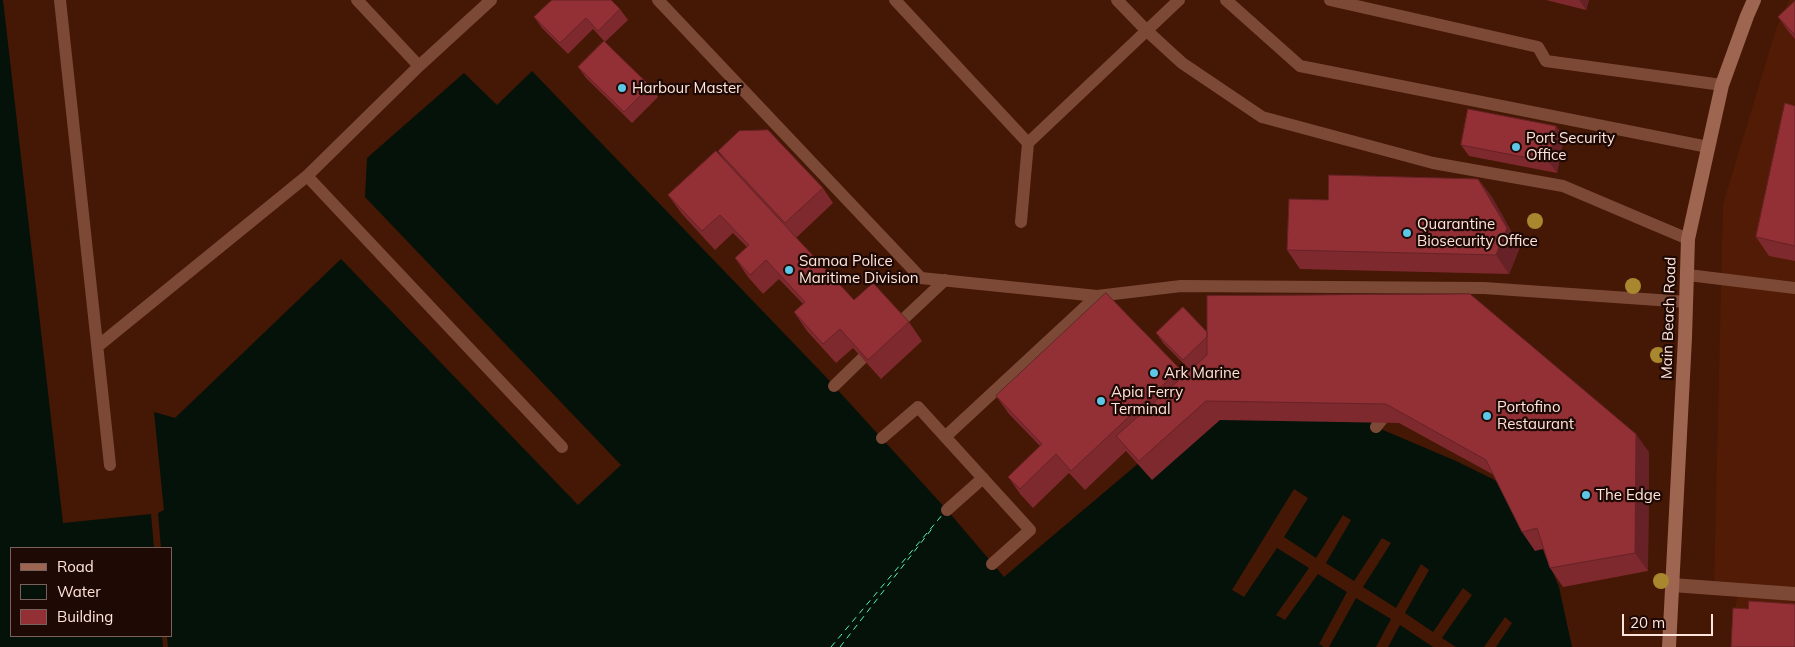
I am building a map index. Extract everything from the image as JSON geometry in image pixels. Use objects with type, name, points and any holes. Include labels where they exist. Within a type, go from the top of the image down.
[{"type":"main road","name":"Main Beach Road","points":[[1669,647],[1687,302],[1688,239],[1722,84],[1754,0]]},
{"type":"street","points":[[1672,584],[1795,594]]},
{"type":"lane","points":[[60,0],[110,465]]},
{"type":"lane","points":[[357,0],[419,66]]},
{"type":"lane","points":[[98,346],[307,176],[419,66],[491,0]]},
{"type":"lane","points":[[658,0],[921,278],[1097,296],[1181,286],[1227,292],[1484,288],[1687,302]]},
{"type":"lane","points":[[895,0],[1028,143]]},
{"type":"lane","points":[[1117,0],[1182,63],[1262,117],[1433,163],[1563,186],[1688,239]]},
{"type":"lane","points":[[1021,222],[1028,143],[1179,0]]},
{"type":"lane","points":[[1226,0],[1300,66],[1708,147]]},
{"type":"lane","points":[[1330,0],[1538,47],[1546,61],[1722,84]]},
{"type":"lane","points":[[307,176],[562,447]]},
{"type":"lane","points":[[1688,275],[1795,288]]},
{"type":"lane","points":[[834,386],[945,280]]},
{"type":"lane","points":[[1474,300],[1484,288]]},
{"type":"lane","points":[[945,437],[1097,296]]},
{"type":"lane","points":[[1376,427],[1400,397]]},
{"type":"lane","points":[[882,438],[918,407],[1030,530],[992,564]]},
{"type":"lane","points":[[947,510],[983,478]]},
{"type":"shaded area","points":[[1789,0],[1795,0],[1795,647],[1735,616],[1738,583],[1714,581],[1723,204],[1776,29]]},
{"type":"water","points":[[0,0],[3,0],[63,523],[151,514],[154,547],[10,547],[10,637],[162,637],[163,647],[0,647]]},
{"type":"water","points":[[532,71],[825,376],[947,510],[1004,577],[1159,446],[1218,390],[1344,398],[1376,427],[1456,461],[1519,492],[1559,587],[1572,647],[168,647],[167,637],[172,637],[172,547],[161,547],[158,513],[164,510],[154,412],[175,418],[341,259],[578,505],[621,465],[365,197],[367,158],[464,73],[497,105]]},
{"type":"pier","points":[[1294,489],[1308,498],[1284,537],[1316,558],[1343,515],[1351,520],[1326,563],[1354,581],[1382,538],[1391,543],[1363,587],[1396,608],[1421,564],[1429,570],[1405,613],[1433,632],[1463,588],[1472,595],[1442,638],[1456,647],[1433,647],[1400,625],[1388,647],[1376,647],[1391,619],[1356,598],[1329,647],[1324,647],[1319,644],[1347,592],[1318,574],[1285,620],[1276,615],[1309,568],[1277,548],[1244,597],[1232,590]]},
{"type":"pier","points":[[1505,617],[1512,623],[1496,647],[1484,647]]},
{"type":"building","points":[[552,0],[611,0],[620,9],[598,31],[586,18],[560,43],[534,17]]},
{"type":"building","points":[[1795,1],[1795,35],[1778,17]]},
{"type":"building","name":"Harbour Master","points":[[604,41],[650,86],[624,112],[578,67]]},
{"type":"building","points":[[1785,103],[1795,106],[1795,246],[1756,237]]},
{"type":"building","name":"Port Security Office","points":[[1468,109],[1556,126],[1549,162],[1461,145]]},
{"type":"building","points":[[768,130],[823,188],[785,223],[718,151],[739,131]]},
{"type":"building","name":"Samoa Police Maritime Division","points":[[716,151],[854,300],[873,283],[909,322],[868,360],[840,329],[823,344],[794,312],[805,302],[766,260],[750,275],[735,258],[749,245],[720,215],[702,231],[668,195]]},
{"type":"building","name":"Quarantine Biosecurity Office","points":[[1329,175],[1478,179],[1507,228],[1496,255],[1287,250],[1289,199],[1328,200]]},
{"type":"building","name":"Apia Ferry Terminal","points":[[1106,293],[1180,369],[1071,471],[1056,454],[1020,489],[1008,477],[1042,444],[996,396]]},
{"type":"building","points":[[1470,294],[1636,434],[1635,553],[1550,568],[1537,528],[1522,532],[1486,460],[1386,404],[1206,401],[1139,461],[1116,436],[1207,355],[1207,296]]},
{"type":"building","points":[[1183,307],[1207,332],[1207,337],[1183,360],[1156,333]]},
{"type":"building","points":[[1749,601],[1795,604],[1795,647],[1731,647],[1733,608],[1748,609]]},
{"type":"ferry route","points":[[831,647],[943,514]]},
{"type":"ferry route","points":[[840,647],[934,526]]},
{"type":"place","name":"Harbour Master","points":[[622,88]]},
{"type":"place","name":"Port Security Office","points":[[1516,147]]},
{"type":"place","name":"Quarantine Biosecurity Office","points":[[1407,233]]},
{"type":"place","name":"Samoa Police Maritime Division","points":[[789,270]]},
{"type":"place","name":"Ark Marine","points":[[1154,373]]},
{"type":"place","name":"Apia Ferry Terminal","points":[[1101,401]]},
{"type":"place","name":"Portofino Restaurant","points":[[1487,416]]},
{"type":"place","name":"The Edge","points":[[1586,495]]}]
